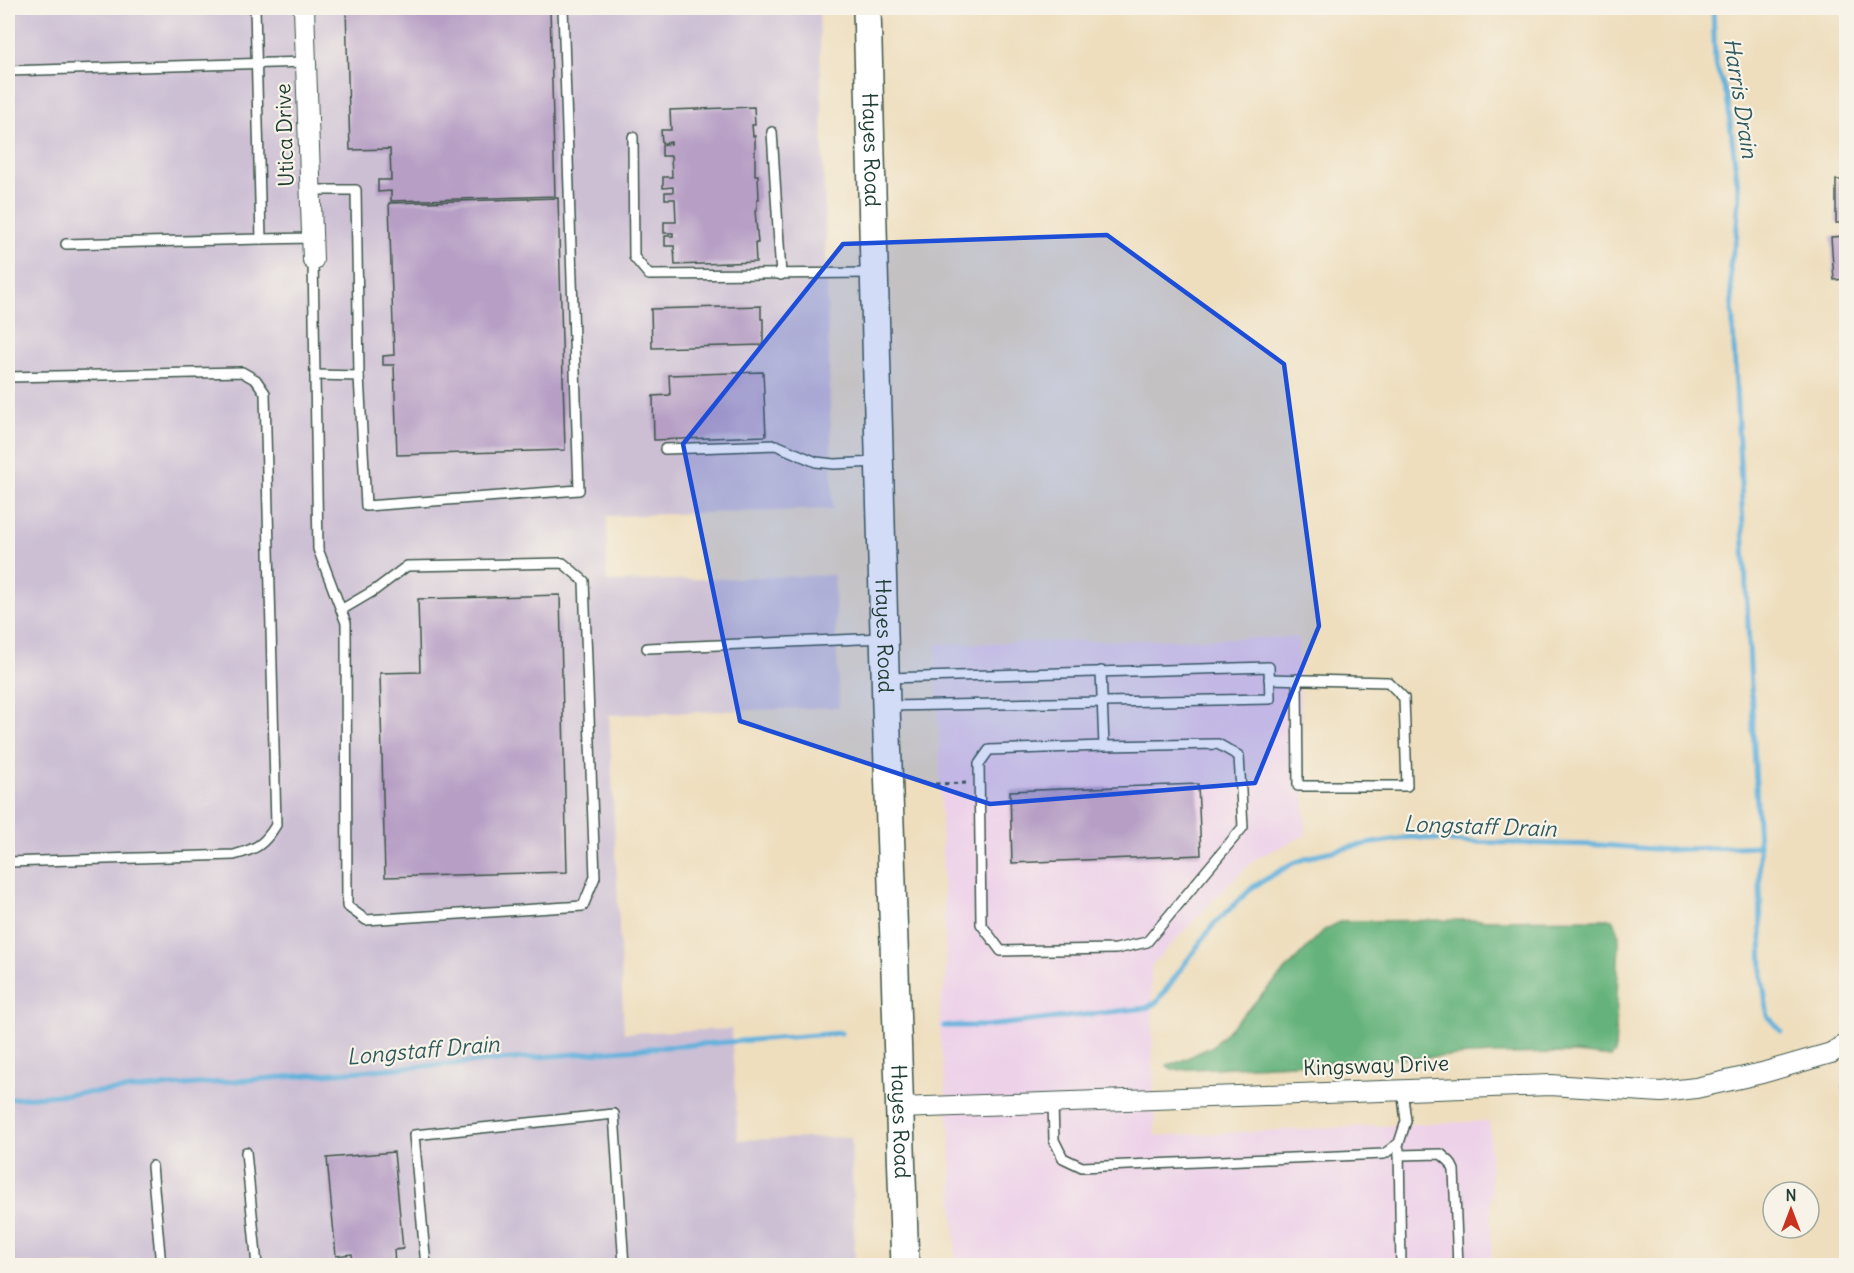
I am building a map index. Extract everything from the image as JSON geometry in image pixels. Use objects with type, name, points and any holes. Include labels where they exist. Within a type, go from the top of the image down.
[{"type":"main road","name":"Hayes Road","points":[[867,8],[886,706],[905,1266]]},
{"type":"street","name":"Utica Drive","points":[[304,8],[313,260]]},
{"type":"street","name":"Kingsway Drive","points":[[900,1108],[1550,1085],[1661,1092],[1696,1088],[1762,1073],[1831,1053],[1846,1044]]},
{"type":"lane","points":[[255,8],[261,239]]},
{"type":"lane","points":[[311,190],[356,190],[359,376],[366,506],[579,490],[563,8]]},
{"type":"lane","points":[[8,71],[306,62]]},
{"type":"lane","points":[[772,132],[781,275]]},
{"type":"lane","points":[[633,137],[634,257],[649,275],[875,273]]},
{"type":"lane","points":[[66,244],[312,238]]},
{"type":"lane","points":[[313,260],[318,549],[341,610],[346,623],[347,906],[366,920],[583,906],[595,877],[584,581],[563,563],[407,566],[375,590],[341,610]]},
{"type":"lane","points":[[8,377],[242,372],[256,380],[265,393],[276,825],[267,840],[253,850],[234,855],[8,862]]},
{"type":"lane","points":[[315,375],[359,376]]},
{"type":"lane","points":[[665,449],[776,445],[816,462],[834,464],[879,462]]},
{"type":"lane","points":[[647,648],[885,638]]},
{"type":"lane","points":[[886,678],[1269,668],[1270,699],[886,706]]},
{"type":"lane","points":[[1101,671],[1104,746]]},
{"type":"lane","points":[[1269,679],[1297,679],[1388,682],[1404,698],[1407,786],[1298,786],[1297,679]]},
{"type":"lane","points":[[1218,744],[1239,756],[1243,827],[1147,942],[1116,949],[1001,951],[981,924],[979,764],[988,750],[1104,746],[1218,744]]},
{"type":"lane","points":[[1401,1266],[1399,1143],[1406,1121],[1402,1089]]},
{"type":"lane","points":[[1053,1102],[1054,1140],[1063,1158],[1082,1167],[1384,1154],[1399,1143]]},
{"type":"lane","points":[[426,1266],[414,1135],[614,1114],[624,1266]]},
{"type":"lane","points":[[246,1152],[258,1266]]},
{"type":"lane","points":[[1399,1155],[1441,1154],[1450,1162],[1454,1170],[1458,1266]]},
{"type":"lane","points":[[152,1167],[161,1266]]},
{"type":"path","points":[[935,783],[979,783]]},
{"type":"highlighted area","points":[[1107,235],[1284,364],[1319,626],[1255,783],[990,804],[740,721],[683,444],[843,244]]},
{"type":"shaded area","points":[[8,8],[819,8],[833,509],[607,516],[607,582],[834,575],[839,707],[609,715],[624,1033],[731,1029],[738,1140],[851,1137],[855,1265],[8,1265]]},
{"type":"shaded area","points":[[1298,637],[1306,835],[1257,858],[1151,966],[1155,1136],[1490,1121],[1492,1265],[956,1265],[950,1134],[940,1037],[940,1005],[946,978],[936,644]]},
{"type":"green space","points":[[1613,919],[1619,939],[1615,1053],[1611,1057],[1576,1053],[1493,1054],[1172,1070],[1167,1065],[1179,1062],[1213,1046],[1324,930],[1342,921]]},
{"type":"building","points":[[346,8],[550,8],[555,196],[391,201],[391,191],[378,192],[378,180],[391,180],[390,149],[350,150]]},
{"type":"building","points":[[754,107],[755,125],[752,125],[753,136],[755,136],[755,175],[758,175],[759,199],[757,199],[757,211],[755,211],[758,243],[755,243],[756,262],[675,265],[674,246],[665,246],[665,236],[673,236],[673,233],[664,233],[664,222],[676,222],[675,199],[665,199],[665,192],[673,192],[673,187],[663,188],[663,177],[672,177],[671,156],[662,156],[662,145],[671,144],[671,142],[662,143],[661,130],[671,130],[670,110]]},
{"type":"building","points":[[1836,180],[1846,180],[1846,223],[1836,223]]},
{"type":"building","points":[[558,198],[565,450],[397,455],[394,365],[383,365],[383,356],[394,355],[389,203]]},
{"type":"building","points":[[1846,236],[1846,279],[1834,280],[1831,237]]},
{"type":"building","points":[[761,306],[763,345],[652,348],[651,309]]},
{"type":"building","points":[[763,372],[766,436],[654,440],[653,396],[670,395],[669,375]]},
{"type":"building","points":[[1846,405],[1846,454],[1844,454],[1842,406]]},
{"type":"building","points":[[560,595],[567,872],[385,877],[380,673],[420,672],[418,599]]},
{"type":"building","points":[[1198,784],[1201,855],[1012,863],[1010,791]]},
{"type":"building","points":[[394,1152],[403,1249],[394,1250],[395,1266],[353,1266],[352,1254],[336,1256],[327,1158]]},
{"type":"waterway","name":"Harris Drain","points":[[1713,8],[1715,63],[1727,96],[1739,197],[1736,240],[1730,265],[1759,846],[1762,977],[1768,1017],[1781,1031]]},
{"type":"waterway","name":"Longstaff Drain","points":[[944,1026],[986,1026],[1146,1008],[1157,1002],[1213,925],[1253,887],[1293,863],[1319,854],[1355,846],[1411,837],[1463,842],[1600,845],[1666,850],[1759,846]]},
{"type":"waterway","name":"Longstaff Drain","points":[[8,1099],[841,1033]]}]
